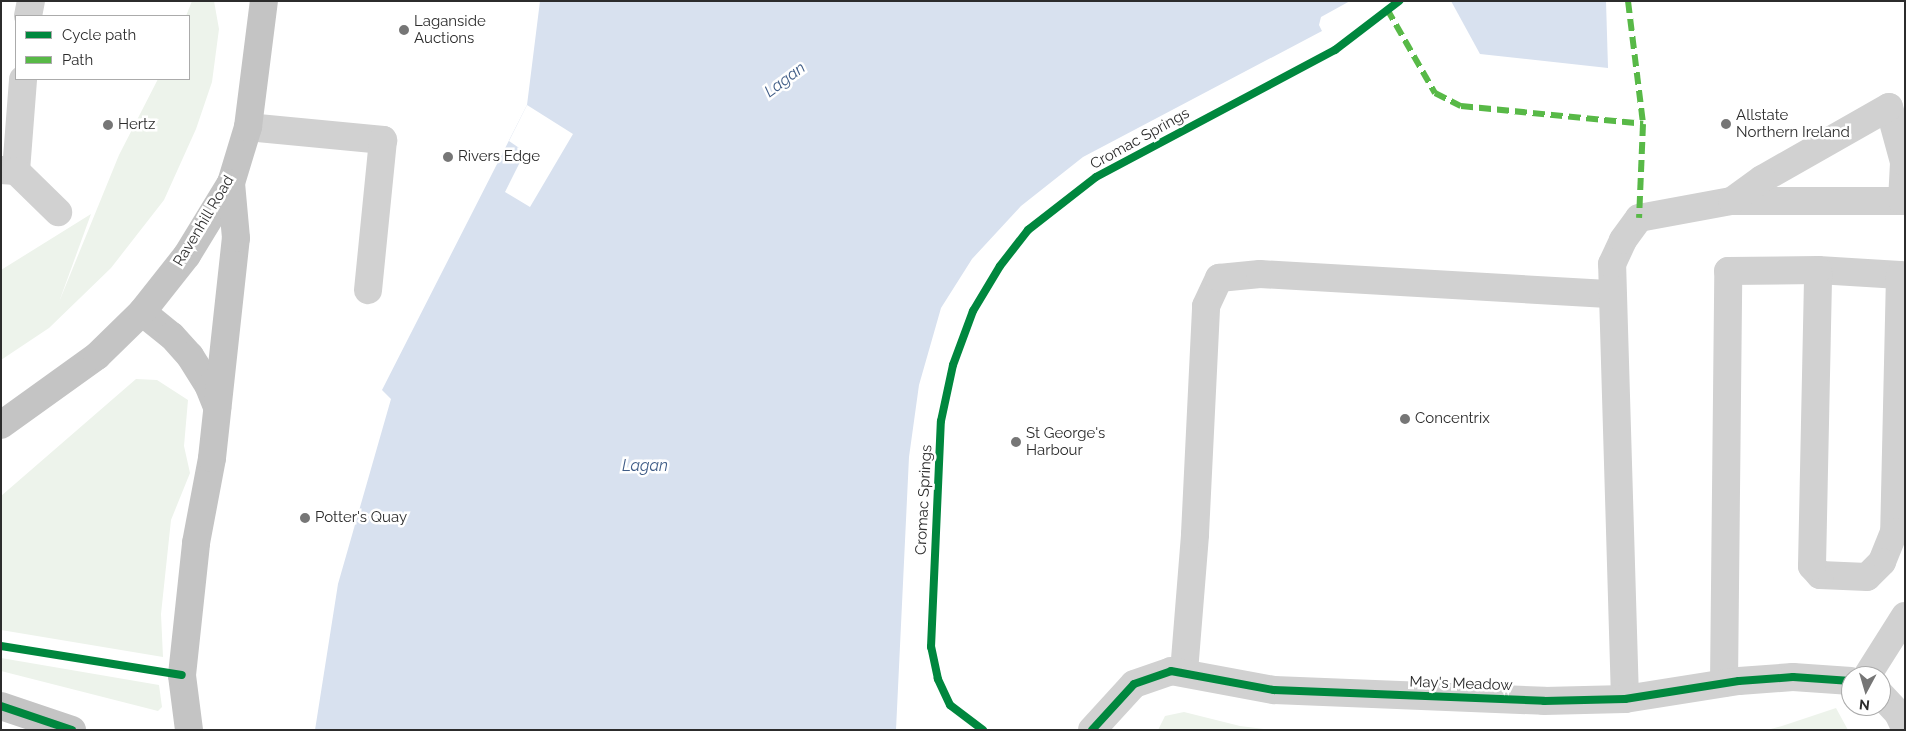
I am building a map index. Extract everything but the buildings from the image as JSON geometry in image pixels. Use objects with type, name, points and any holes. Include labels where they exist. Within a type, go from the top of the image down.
[{"type":"main road","name":"Ravenhill Road","points":[[1,425],[97,356],[142,312],[188,255],[231,182],[248,127],[264,1]]},
{"type":"main road","points":[[189,730],[182,675],[196,543],[212,458],[236,238],[231,182]]},
{"type":"main road","points":[[142,312],[172,336],[190,356],[217,407]]},
{"type":"main road","points":[[1,706],[72,730]]},
{"type":"street","points":[[28,15],[30,1]]},
{"type":"street","points":[[23,80],[8,170],[58,212]]},
{"type":"street","points":[[1625,699],[1612,264],[1623,240],[1639,218],[1732,201],[1903,201],[1904,162],[1897,103],[1762,179],[1732,201]]},
{"type":"street","points":[[248,127],[382,140],[368,290]]},
{"type":"street","points":[[1724,683],[1713,518],[1725,482],[1728,271],[1818,270],[1900,275],[1894,532],[1882,562],[1867,577],[1820,575],[1812,566],[1818,270]]},
{"type":"street","points":[[1184,672],[1195,542],[1206,306],[1219,278],[1260,274],[1612,294]]},
{"type":"street","points":[[1873,666],[1905,616]]},
{"type":"street","name":"May's Meadow","points":[[1092,730],[1119,703],[1134,684],[1171,671],[1184,672],[1238,685],[1274,690],[1544,701],[1625,699],[1724,683],[1793,677],[1841,681]]},
{"type":"street","points":[[1119,703],[1118,720],[1122,730]]},
{"type":"street","points":[[1891,706],[1898,713],[1905,728]]},
{"type":"shaded area","points":[[192,1],[214,1],[219,29],[212,82],[196,129],[164,200],[111,268],[49,328],[1,360],[1,270],[91,214],[59,302],[119,155],[157,80],[190,80],[190,15],[186,15]]},
{"type":"shaded area","points":[[136,379],[157,380],[188,400],[184,446],[190,473],[171,520],[161,614],[163,657],[1,630],[1,496]]},
{"type":"shaded area","points":[[1,658],[159,685],[162,707],[158,711],[1,671]]},
{"type":"shaded area","points":[[1836,708],[1848,730],[1767,730],[1782,726]]},
{"type":"shaded area","points":[[1184,712],[1240,726],[1273,730],[1158,730],[1165,716]]},
{"type":"water","name":"Lagan","points":[[540,1],[1350,1],[1321,17],[1319,25],[1322,31],[1083,157],[1021,206],[972,259],[941,308],[919,385],[909,457],[896,730],[315,730],[338,584],[391,399],[382,390],[527,105]]},
{"type":"water","points":[[1451,1],[1606,1],[1608,68],[1480,54]]},
{"type":"pier","points":[[527,105],[573,134],[530,207],[505,192],[525,152],[509,141]]},
{"type":"marked path","points":[[1628,1],[1643,124],[1639,218]]},
{"type":"marked path","points":[[1387,9],[1435,93],[1461,106],[1643,124]]},
{"type":"cycle path","name":"Cromac Springs","points":[[983,730],[950,705],[938,679],[931,647],[941,421],[953,365],[973,311],[1000,266],[1028,230],[1096,177],[1335,50],[1399,1]]},
{"type":"cycle path","points":[[1,646],[182,675]]},
{"type":"cycle path","points":[[1092,730],[1134,684],[1171,671],[1274,690],[1544,701],[1625,699],[1739,681],[1793,677],[1841,680]]},
{"type":"cycle path","points":[[1,706],[72,730]]},
{"type":"place","name":"Laganside Auctions","points":[[404,30]]},
{"type":"place","name":"Allstate Northern Ireland","points":[[1726,124]]},
{"type":"place","name":"Hertz","points":[[108,125]]},
{"type":"place","name":"Rivers Edge","points":[[448,157]]},
{"type":"place","name":"Concentrix","points":[[1405,419]]},
{"type":"place","name":"St George's Harbour","points":[[1016,442]]},
{"type":"place","name":"Potter's Quay","points":[[305,518]]}]
